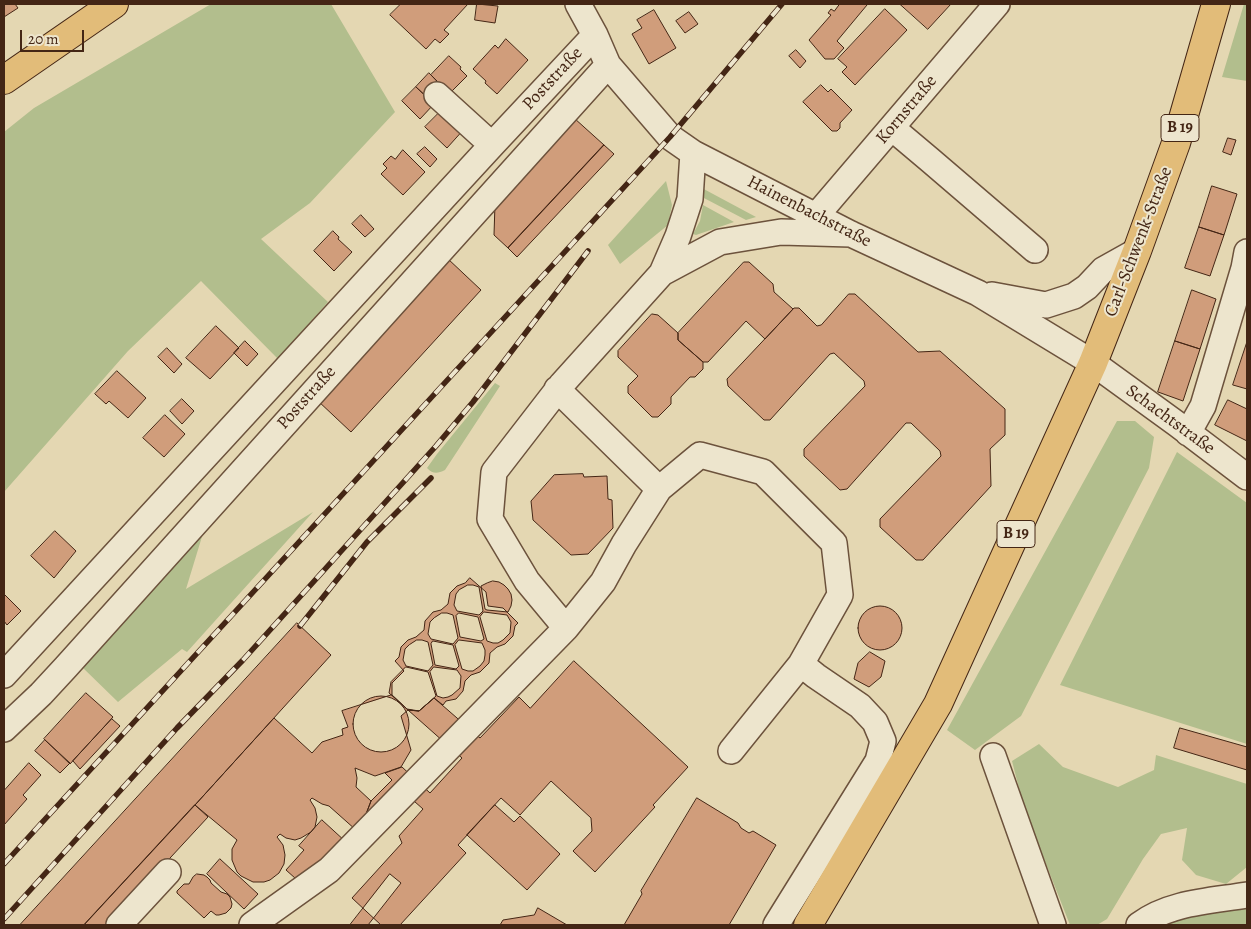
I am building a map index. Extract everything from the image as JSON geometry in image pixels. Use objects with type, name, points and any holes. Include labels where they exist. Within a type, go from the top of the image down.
[{"type":"main road","points":[[4,80],[114,4]]},
{"type":"main road","name":"Carl-Schwenk-Straße","points":[[1093,363],[1176,142],[1216,4]]},
{"type":"main road","name":"B 19","points":[[808,925],[938,704],[1093,363]]},
{"type":"street","name":"Hainenbachstraße","points":[[578,4],[595,34],[608,65],[678,143],[693,153],[851,234],[978,293],[1093,363]]},
{"type":"street","name":"Kornstraße","points":[[816,216],[997,4]]},
{"type":"street","name":"Poststraße","points":[[4,675],[595,34]]},
{"type":"street","name":"Poststraße","points":[[4,729],[66,667],[608,65]]},
{"type":"street","points":[[437,95],[492,145]]},
{"type":"street","points":[[892,128],[1035,250]]},
{"type":"street","points":[[566,628],[527,581],[490,519],[494,472],[558,389],[662,273],[678,236],[690,199],[693,153]]},
{"type":"street","points":[[662,273],[720,242],[781,232],[851,234]]},
{"type":"street","points":[[978,293],[1046,305],[1074,296],[1087,288],[1103,270],[1137,250]]},
{"type":"street","points":[[1188,433],[1203,406],[1244,268],[1247,252]]},
{"type":"street","name":"Schachtstraße","points":[[1093,363],[1247,477]]},
{"type":"street","points":[[558,389],[659,489]]},
{"type":"street","points":[[252,925],[329,870],[566,628],[604,582],[624,544],[659,489],[700,456],[764,472],[834,543],[840,595],[801,664],[731,751]]},
{"type":"street","points":[[776,925],[878,761],[883,741],[876,722],[860,706],[801,664]]},
{"type":"street","points":[[993,756],[1053,925]]},
{"type":"street","points":[[119,925],[168,872]]},
{"type":"street","points":[[1140,925],[1147,919],[1168,910],[1247,895]]},
{"type":"green space","points":[[211,4],[331,4],[395,112],[310,203],[261,239],[328,302],[278,359],[201,281],[128,351],[4,492],[4,132],[34,108]]},
{"type":"green space","points":[[1244,4],[1247,4],[1247,81],[1222,77]]},
{"type":"green space","points":[[666,181],[672,205],[668,225],[620,264],[608,245]]},
{"type":"green space","points":[[700,187],[756,217],[746,220],[702,197]]},
{"type":"green space","points":[[703,205],[734,222],[696,235],[693,234],[700,221]]},
{"type":"green space","points":[[495,383],[500,386],[445,470],[435,473],[429,470],[427,468],[437,454]]},
{"type":"green space","points":[[1117,421],[1135,421],[1154,437],[1149,468],[1021,716],[975,750],[947,730]]},
{"type":"green space","points":[[1177,452],[1247,503],[1247,744],[1060,685]]},
{"type":"green space","points":[[313,512],[187,652],[182,649],[118,702],[82,667],[204,530],[186,589]]},
{"type":"green space","points":[[1039,744],[1063,767],[1118,787],[1154,770],[1156,755],[1247,784],[1247,867],[1226,884],[1196,875],[1182,860],[1187,828],[1161,834],[1143,859],[1107,919],[1097,925],[1070,925],[1024,808],[1012,761]]},
{"type":"green space","points":[[1247,905],[1247,925],[1158,925],[1188,915]]},
{"type":"building","points":[[4,4],[15,4],[18,8],[4,17]]},
{"type":"building","points":[[401,4],[468,4],[444,30],[449,34],[440,43],[435,39],[426,49],[390,15]]},
{"type":"building","points":[[477,4],[498,6],[495,23],[475,20]]},
{"type":"building","points":[[840,4],[867,5],[837,41],[844,48],[834,59],[825,59],[809,40],[831,15],[828,13],[831,9],[834,11]]},
{"type":"building","points":[[900,4],[951,4],[928,29]]},
{"type":"building","points":[[885,9],[907,30],[855,85],[842,72],[847,67],[838,59]]},
{"type":"building","points":[[654,10],[676,48],[649,64],[632,34],[642,28],[637,20]]},
{"type":"building","points":[[689,12],[698,24],[685,33],[676,21]]},
{"type":"building","points":[[506,39],[528,60],[497,94],[473,69],[495,45],[498,48]]},
{"type":"building","points":[[796,50],[806,61],[800,68],[789,56]]},
{"type":"building","points":[[449,56],[461,67],[460,69],[467,76],[449,94],[431,75]]},
{"type":"building","points":[[429,73],[442,86],[429,99],[416,87]]},
{"type":"building","points":[[821,85],[828,92],[831,89],[852,110],[840,123],[840,128],[837,131],[832,131],[803,102]]},
{"type":"building","points":[[416,87],[434,104],[420,119],[402,101]]},
{"type":"building","points":[[444,108],[465,128],[447,148],[425,127]]},
{"type":"building","points":[[574,118],[604,145],[508,248],[494,235],[495,204]]},
{"type":"building","points":[[1228,138],[1236,140],[1231,155],[1223,152]]},
{"type":"building","points":[[604,145],[614,154],[517,257],[508,248]]},
{"type":"building","points":[[425,147],[437,159],[430,167],[417,154]]},
{"type":"building","points":[[403,150],[425,172],[403,195],[381,174],[387,168],[383,164],[391,156],[395,159]]},
{"type":"building","points":[[1212,186],[1237,194],[1224,235],[1199,227]]},
{"type":"building","points":[[361,215],[374,229],[365,237],[352,224]]},
{"type":"building","points":[[1199,227],[1224,235],[1210,276],[1185,268]]},
{"type":"building","points":[[333,231],[339,237],[338,239],[352,252],[334,271],[314,251]]},
{"type":"building","points":[[447,258],[481,290],[351,432],[317,400]]},
{"type":"building","points":[[744,262],[749,262],[773,284],[774,292],[793,309],[765,339],[746,321],[708,362],[703,362],[678,340],[678,333]]},
{"type":"building","points":[[1192,290],[1216,299],[1200,349],[1175,341]]},
{"type":"building","points":[[849,294],[855,294],[918,352],[940,351],[1005,409],[1005,435],[990,449],[991,486],[923,560],[916,560],[880,527],[880,519],[941,456],[940,451],[911,423],[906,423],[847,489],[840,490],[804,456],[804,449],[865,386],[864,381],[834,353],[830,354],[770,420],[764,420],[728,386],[727,379],[794,308],[799,308],[817,326],[821,325]]},
{"type":"building","points":[[652,314],[658,315],[678,333],[678,340],[703,362],[703,369],[695,377],[690,377],[671,397],[671,404],[658,417],[652,417],[628,393],[628,386],[638,376],[618,357],[618,351]]},
{"type":"building","points":[[216,326],[239,348],[210,379],[186,358]]},
{"type":"building","points":[[245,341],[258,354],[247,366],[234,353]]},
{"type":"building","points":[[1175,341],[1200,349],[1183,401],[1158,392]]},
{"type":"building","points":[[1247,342],[1247,389],[1233,385]]},
{"type":"building","points":[[167,348],[182,364],[174,373],[158,357]]},
{"type":"building","points":[[117,371],[146,398],[128,418],[109,401],[106,404],[95,394]]},
{"type":"building","points":[[182,399],[194,411],[182,424],[170,411]]},
{"type":"building","points":[[1228,400],[1247,409],[1247,441],[1215,425]]},
{"type":"building","points":[[165,415],[185,434],[164,457],[143,438]]},
{"type":"building","points":[[583,474],[584,477],[607,476],[608,499],[612,500],[613,528],[588,554],[571,555],[533,520],[531,501],[554,475]]},
{"type":"building","points":[[55,531],[76,551],[54,578],[31,556]]},
{"type":"building","points":[[470,578],[486,592],[488,606],[503,608],[518,623],[515,626],[513,636],[505,644],[497,647],[490,653],[489,663],[480,672],[471,675],[465,681],[463,691],[456,699],[446,701],[443,705],[434,698],[419,711],[408,710],[392,695],[392,683],[404,671],[395,661],[399,657],[401,647],[424,630],[425,621],[433,612],[441,610],[448,604],[450,593]]},
{"type":"building","points":[[493,581],[504,585],[511,594],[511,606],[508,612],[485,609],[481,586]]},
{"type":"building","points":[[468,585],[479,587],[483,611],[479,615],[457,611],[454,605],[456,594]]},
{"type":"building","points":[[4,594],[21,611],[7,625],[4,621]]},
{"type":"building","points":[[884,606],[896,612],[901,619],[901,637],[896,644],[889,649],[876,650],[868,647],[861,640],[858,624],[861,616],[868,609]]},
{"type":"building","points":[[484,612],[507,615],[511,622],[510,633],[498,643],[487,641],[480,617]]},
{"type":"building","points":[[442,613],[453,615],[458,638],[453,644],[431,639],[428,634],[430,622]]},
{"type":"building","points":[[459,613],[478,617],[484,639],[481,641],[460,637],[456,616]]},
{"type":"building","points":[[297,623],[331,655],[195,805],[84,925],[20,925]]},
{"type":"building","points":[[417,640],[428,642],[433,665],[428,671],[406,666],[403,660],[405,649]]},
{"type":"building","points":[[459,640],[482,643],[485,650],[484,661],[473,671],[462,669],[455,645]]},
{"type":"building","points":[[433,641],[453,645],[459,666],[456,669],[435,665],[431,644]]},
{"type":"building","points":[[870,652],[885,661],[881,677],[869,687],[854,679],[858,663]]},
{"type":"building","points":[[574,661],[688,767],[653,805],[655,807],[595,872],[573,851],[592,831],[591,818],[551,781],[520,815],[501,798],[458,845],[466,853],[400,925],[381,925],[352,898],[402,843],[399,836],[423,809],[397,786],[363,822],[371,801],[392,780],[385,773],[402,767],[430,793],[462,758],[408,710],[419,711],[434,698],[480,738],[519,697],[530,708]]},
{"type":"building","points":[[406,667],[428,672],[436,696],[419,711],[407,709],[389,693],[391,682]]},
{"type":"building","points":[[434,667],[457,670],[461,676],[460,688],[448,697],[437,696],[430,672]]},
{"type":"building","points":[[86,693],[113,717],[70,764],[44,739]]},
{"type":"building","points":[[392,695],[408,710],[401,716],[411,750],[401,767],[375,776],[355,768],[356,787],[371,801],[363,822],[356,830],[329,806],[312,798],[310,800],[315,808],[317,817],[315,827],[311,832],[295,840],[280,834],[277,837],[283,845],[285,855],[284,864],[279,873],[264,882],[253,882],[241,876],[237,872],[232,860],[232,849],[237,840],[195,805],[274,718],[312,753],[322,742],[343,735],[342,729],[348,727],[342,711]]},
{"type":"building","points":[[381,696],[392,698],[401,704],[407,713],[409,724],[407,735],[401,744],[392,750],[381,752],[370,750],[361,744],[355,735],[353,724],[355,713],[361,704],[370,698]]},
{"type":"building","points":[[112,719],[120,726],[80,769],[73,761]]},
{"type":"building","points":[[1180,728],[1247,747],[1247,770],[1174,748]]},
{"type":"building","points":[[45,740],[70,763],[60,773],[35,751]]},
{"type":"building","points":[[29,763],[41,775],[23,795],[27,799],[4,825],[4,791]]},
{"type":"building","points":[[697,798],[738,823],[741,828],[749,833],[753,831],[776,845],[729,925],[624,925],[642,894],[641,891]]},
{"type":"building","points":[[195,805],[208,817],[108,925],[84,925]]},
{"type":"building","points":[[495,805],[514,822],[520,816],[560,854],[527,890],[467,835]]},
{"type":"building","points":[[322,820],[346,842],[305,887],[286,870],[304,850],[299,846]]},
{"type":"building","points":[[220,859],[258,894],[244,909],[207,874]]},
{"type":"building","points":[[197,874],[207,877],[221,892],[230,897],[231,908],[226,913],[216,915],[211,911],[204,918],[177,893],[184,884],[189,884]]},
{"type":"building","points":[[390,874],[401,883],[368,925],[350,925]]},
{"type":"building","points":[[538,908],[567,925],[500,925],[503,920],[534,915]]},
{"type":"railway","points":[[4,864],[670,137],[782,4]]},
{"type":"railway","points":[[4,919],[177,728],[243,660],[436,446],[473,402],[588,251]]},
{"type":"railway","points":[[300,626],[367,542],[431,478]]}]
